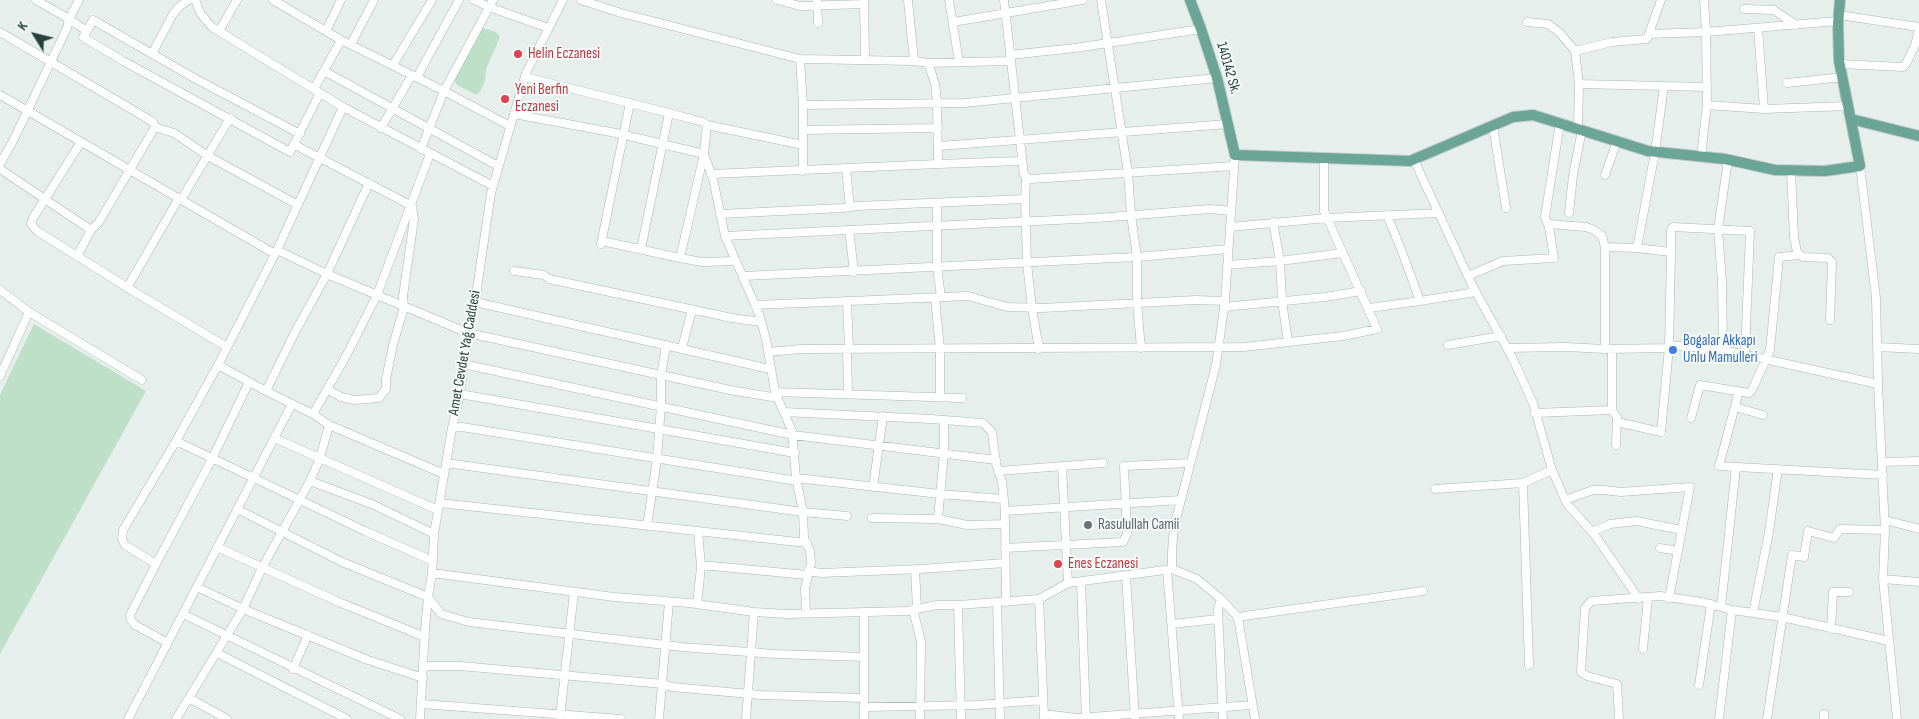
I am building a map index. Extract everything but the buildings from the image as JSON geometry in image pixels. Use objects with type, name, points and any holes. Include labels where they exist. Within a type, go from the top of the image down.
[{"type":"main road","name":"140142 Sk.","points":[[1190,0],[1202,29],[1234,151]]},
{"type":"main road","points":[[1234,151],[1410,162],[1513,117],[1533,115],[1655,152],[1728,160],[1776,170],[1825,171],[1860,166],[1840,64],[1840,0]]},
{"type":"main road","points":[[1851,120],[1919,136]]},
{"type":"street","points":[[36,0],[87,31]]},
{"type":"street","points":[[0,164],[13,141],[79,0]]},
{"type":"street","points":[[152,54],[173,14],[189,0]]},
{"type":"street","points":[[195,0],[201,14],[212,27],[343,108],[492,186]]},
{"type":"street","points":[[219,31],[237,0]]},
{"type":"street","points":[[272,0],[341,40],[444,90],[510,126]]},
{"type":"street","points":[[326,31],[341,0]]},
{"type":"street","points":[[351,44],[374,0]]},
{"type":"street","points":[[393,65],[432,0]]},
{"type":"street","points":[[381,128],[459,0]]},
{"type":"street","points":[[474,0],[491,4],[548,28]]},
{"type":"street","name":"Amet Cevdet Yağ Caddesi","points":[[420,719],[434,534],[452,428],[460,394],[492,186],[525,77],[563,0]]},
{"type":"street","points":[[581,0],[622,13],[800,59],[914,61],[928,63],[959,62],[1010,58],[1202,29]]},
{"type":"street","points":[[777,0],[800,6],[817,3],[864,2],[865,60]]},
{"type":"street","points":[[908,0],[914,61]]},
{"type":"street","points":[[949,0],[959,62]]},
{"type":"street","points":[[1004,0],[1021,161],[1026,177],[1027,263],[1039,349]]},
{"type":"street","points":[[953,22],[1083,0]]},
{"type":"street","points":[[1101,0],[1128,173],[1137,257],[1137,303],[1141,348]]},
{"type":"street","points":[[1575,51],[1612,42],[1647,40],[1661,0]]},
{"type":"street","points":[[1701,157],[1707,105],[1704,0]]},
{"type":"street","points":[[817,3],[818,23]]},
{"type":"street","points":[[421,149],[444,90],[491,4]]},
{"type":"street","points":[[1744,9],[1774,10],[1796,24]]},
{"type":"street","points":[[1649,34],[1758,28],[1839,18],[1919,28],[1915,45],[1903,67],[1840,64]]},
{"type":"street","points":[[300,134],[93,20],[83,37],[123,61],[290,152],[300,134],[324,72],[341,40]]},
{"type":"street","points":[[1527,22],[1548,24],[1559,32],[1575,51],[1579,84],[1580,129],[1569,213]]},
{"type":"street","points":[[1758,28],[1764,109]]},
{"type":"street","points":[[0,32],[144,116],[153,122],[155,126],[174,132],[208,156],[298,205]]},
{"type":"street","points":[[800,59],[803,105],[803,171]]},
{"type":"street","points":[[928,63],[935,83],[937,102],[938,164]]},
{"type":"street","points":[[324,72],[498,166]]},
{"type":"street","points":[[525,77],[669,113],[703,122],[707,125],[803,145]]},
{"type":"street","points":[[1787,83],[1842,77]]},
{"type":"street","points":[[803,105],[964,103],[1216,78]]},
{"type":"street","points":[[1579,84],[1707,87]]},
{"type":"street","points":[[1637,248],[1655,152],[1664,86]]},
{"type":"street","points":[[0,96],[276,252],[468,333],[730,390],[777,395],[848,394],[962,398]]},
{"type":"street","points":[[630,103],[602,242],[702,262],[736,261]]},
{"type":"street","points":[[1707,105],[1764,109],[1848,106]]},
{"type":"street","points":[[156,564],[125,545],[122,533],[218,365],[276,252],[343,108]]},
{"type":"street","points":[[641,249],[669,113]]},
{"type":"street","points":[[514,114],[623,135],[704,154]]},
{"type":"street","points":[[127,288],[230,118]]},
{"type":"street","points":[[1468,276],[1503,261],[1554,258],[1545,217],[1560,123]]},
{"type":"street","points":[[939,146],[1228,124]]},
{"type":"street","points":[[680,258],[704,154],[707,125]]},
{"type":"street","points":[[77,256],[155,126]]},
{"type":"street","points":[[1493,126],[1506,208]]},
{"type":"street","points":[[803,130],[938,128]]},
{"type":"street","points":[[1605,175],[1617,141]]},
{"type":"street","points":[[81,142],[31,224],[37,231],[127,288],[227,347]]},
{"type":"street","points":[[295,145],[412,206]]},
{"type":"street","points":[[1179,715],[1170,570],[1174,527],[1216,365],[1224,304],[1234,151]]},
{"type":"street","points":[[313,414],[377,295],[430,154]]},
{"type":"street","points":[[704,154],[711,174],[726,236],[762,322],[770,369],[777,395],[793,435],[796,480],[811,563],[805,588],[806,613]]},
{"type":"street","points":[[768,352],[800,348],[1039,349],[1244,347],[1343,336],[1377,329],[1324,211],[1324,158]]},
{"type":"street","points":[[1414,160],[1468,276],[1508,348],[1536,413],[1552,470],[1566,500],[1592,532],[1638,599]]},
{"type":"street","points":[[1723,350],[1722,282],[1718,228],[1728,160]]},
{"type":"street","points":[[711,174],[1021,161]]},
{"type":"street","points":[[1026,177],[1030,179],[1234,166]]},
{"type":"street","points":[[1860,166],[1876,298],[1885,520],[1883,580],[1897,719]]},
{"type":"street","points":[[846,168],[850,207]]},
{"type":"street","points":[[0,170],[91,230]]},
{"type":"street","points":[[1791,170],[1794,237],[1800,255]]},
{"type":"street","points":[[266,391],[326,274],[369,183]]},
{"type":"street","points":[[720,214],[1025,199]]},
{"type":"street","points":[[937,203],[940,397]]},
{"type":"street","points":[[327,389],[340,397],[354,400],[373,399],[383,395],[386,389],[386,379],[404,307],[402,296],[414,219],[412,206]]},
{"type":"street","points":[[726,236],[1026,222],[1210,209],[1231,211]]},
{"type":"street","points":[[1230,226],[1327,218],[1439,214]]},
{"type":"street","points":[[1387,215],[1420,301]]},
{"type":"street","points":[[1273,222],[1280,261],[1282,301],[1288,342]]},
{"type":"street","points":[[1548,224],[1586,227],[1602,236],[1605,247],[1612,410],[1615,412],[1617,422],[1616,445]]},
{"type":"street","points":[[1617,422],[1661,432],[1669,346],[1671,230],[1674,227],[1750,231],[1745,354]]},
{"type":"street","points":[[849,230],[854,272]]},
{"type":"street","points":[[1605,247],[1671,252]]},
{"type":"street","points":[[744,276],[1137,257],[1228,248]]},
{"type":"street","points":[[1227,265],[1343,253]]},
{"type":"street","points":[[1691,418],[1700,385],[1749,393],[1752,390],[1770,350],[1779,257],[1800,255],[1803,257],[1828,258],[1832,262],[1830,320]]},
{"type":"street","points":[[514,271],[544,275],[549,279],[692,310],[762,322]]},
{"type":"street","points":[[0,290],[29,312],[142,380]]},
{"type":"street","points":[[755,305],[968,296],[1007,307],[1032,308],[1196,300],[1224,304],[1325,297],[1361,290]]},
{"type":"street","points":[[1369,308],[1476,292]]},
{"type":"street","points":[[847,301],[848,394]]},
{"type":"street","points":[[475,302],[770,369]]},
{"type":"street","points":[[682,348],[692,310]]},
{"type":"street","points":[[0,376],[29,312]]},
{"type":"street","points":[[1448,345],[1501,336]]},
{"type":"street","points":[[647,526],[657,459],[661,375],[666,345]]},
{"type":"street","points":[[1508,348],[1566,346],[1609,349],[1669,346],[1723,350],[1878,384]]},
{"type":"street","points":[[1878,347],[1919,349]]},
{"type":"street","points":[[464,364],[793,435],[996,460]]},
{"type":"street","points":[[218,365],[313,414],[329,425],[444,474]]},
{"type":"street","points":[[168,643],[135,625],[130,620],[130,615],[212,459],[249,382]]},
{"type":"street","points":[[1739,391],[1719,466],[1883,475]]},
{"type":"street","points":[[460,394],[795,453]]},
{"type":"street","points":[[131,718],[292,404]]},
{"type":"street","points":[[1735,407],[1763,415]]},
{"type":"street","points":[[1536,413],[1612,410]]},
{"type":"street","points":[[784,412],[982,423],[992,432],[998,471],[1002,481],[1005,511],[1006,602]]},
{"type":"street","points":[[873,487],[877,446],[883,416]]},
{"type":"street","points":[[938,519],[944,453],[944,420]]},
{"type":"street","points":[[176,719],[243,609],[262,568],[310,481],[320,458],[329,425]]},
{"type":"street","points":[[452,428],[462,427],[796,480],[1004,499]]},
{"type":"street","points":[[274,438],[439,506],[807,543]]},
{"type":"street","points":[[176,441],[365,531],[433,561]]},
{"type":"street","points":[[1882,462],[1919,461]]},
{"type":"street","points":[[998,471],[1103,462]]},
{"type":"street","points":[[446,463],[803,512],[847,516]]},
{"type":"street","points":[[1005,548],[1123,542],[1127,534],[1124,466],[1190,463]]},
{"type":"street","points":[[1062,466],[1068,583]]},
{"type":"street","points":[[1721,607],[1736,467]]},
{"type":"street","points":[[1753,613],[1769,532],[1778,469]]},
{"type":"street","points":[[1435,489],[1523,483],[1552,470]]},
{"type":"street","points":[[310,481],[374,505],[434,534]]},
{"type":"street","points":[[1523,483],[1529,665]]},
{"type":"street","points":[[1566,500],[1593,490],[1621,492],[1690,487],[1669,598]]},
{"type":"street","points":[[1005,511],[1180,500]]},
{"type":"street","points":[[237,509],[342,562],[428,597],[441,614],[454,619],[666,645],[775,654],[864,657]]},
{"type":"street","points":[[872,518],[938,519],[967,525],[1005,524]]},
{"type":"street","points":[[1885,520],[1919,529]]},
{"type":"street","points":[[1592,532],[1610,524],[1636,521],[1682,530]]},
{"type":"street","points":[[1767,719],[1792,556],[1804,557],[1808,531],[1834,538],[1840,529],[1885,530]]},
{"type":"street","points":[[697,604],[701,565],[698,531]]},
{"type":"street","points":[[218,547],[262,568],[425,637]]},
{"type":"street","points":[[1660,548],[1678,551]]},
{"type":"street","points":[[701,565],[808,573],[1005,563]]},
{"type":"street","points":[[915,569],[915,609],[921,642],[920,719]]},
{"type":"street","points":[[432,573],[574,592],[788,614],[864,613],[915,609],[937,604],[958,605],[1039,599],[1068,583],[1170,570],[1197,579],[1222,599],[1237,618],[1255,719]]},
{"type":"street","points":[[1126,576],[1135,717]]},
{"type":"street","points":[[1883,580],[1919,582]]},
{"type":"street","points":[[1081,582],[1086,718]]},
{"type":"street","points":[[197,587],[243,609],[368,660],[423,678]]},
{"type":"street","points":[[1237,618],[1423,591]]},
{"type":"street","points":[[560,717],[574,592]]},
{"type":"street","points":[[1831,629],[1832,592],[1849,592]]},
{"type":"street","points":[[1619,719],[1617,684],[1587,676],[1581,672],[1585,608],[1591,601],[1660,596],[1711,604],[1732,610],[1782,617],[1888,641]]},
{"type":"street","points":[[1643,649],[1648,598]]},
{"type":"street","points":[[1039,599],[1044,716],[1086,718],[1179,715],[1222,707],[1252,705]]},
{"type":"street","points":[[1222,599],[1218,607],[1218,619],[1223,719]]},
{"type":"street","points":[[659,719],[669,602]]},
{"type":"street","points":[[997,602],[1000,719]]},
{"type":"street","points":[[1700,685],[1711,604]]},
{"type":"street","points":[[958,605],[961,719]]},
{"type":"street","points":[[1719,719],[1732,610]]},
{"type":"street","points":[[746,719],[754,612]]},
{"type":"street","points":[[864,613],[864,719]]},
{"type":"street","points":[[183,614],[293,669],[400,719]]},
{"type":"street","points":[[1172,624],[1218,619]]},
{"type":"street","points":[[293,669],[308,635]]},
{"type":"street","points":[[216,653],[347,719]]},
{"type":"street","points":[[424,666],[460,666],[761,695],[864,698]]},
{"type":"street","points":[[189,698],[227,719]]},
{"type":"street","points":[[864,707],[961,705],[1043,700]]},
{"type":"street","points":[[422,704],[560,717],[621,719]]},
{"type":"green space","points":[[483,28],[496,32],[500,37],[486,69],[485,81],[480,92],[476,95],[457,85],[455,78]]},
{"type":"green space","points":[[34,324],[146,391],[0,654],[0,395]]},
{"type":"place","name":"Helin Eczanesi","points":[[518,54]]},
{"type":"place","name":"Yeni Berfin Eczanesi","points":[[505,99]]},
{"type":"place","name":"Bogalar Akkapı Unlu Mamulleri","points":[[1673,350]]},
{"type":"place","name":"Rasulullah Camii","points":[[1088,525]]},
{"type":"place","name":"Enes Eczanesi","points":[[1058,564]]}]
